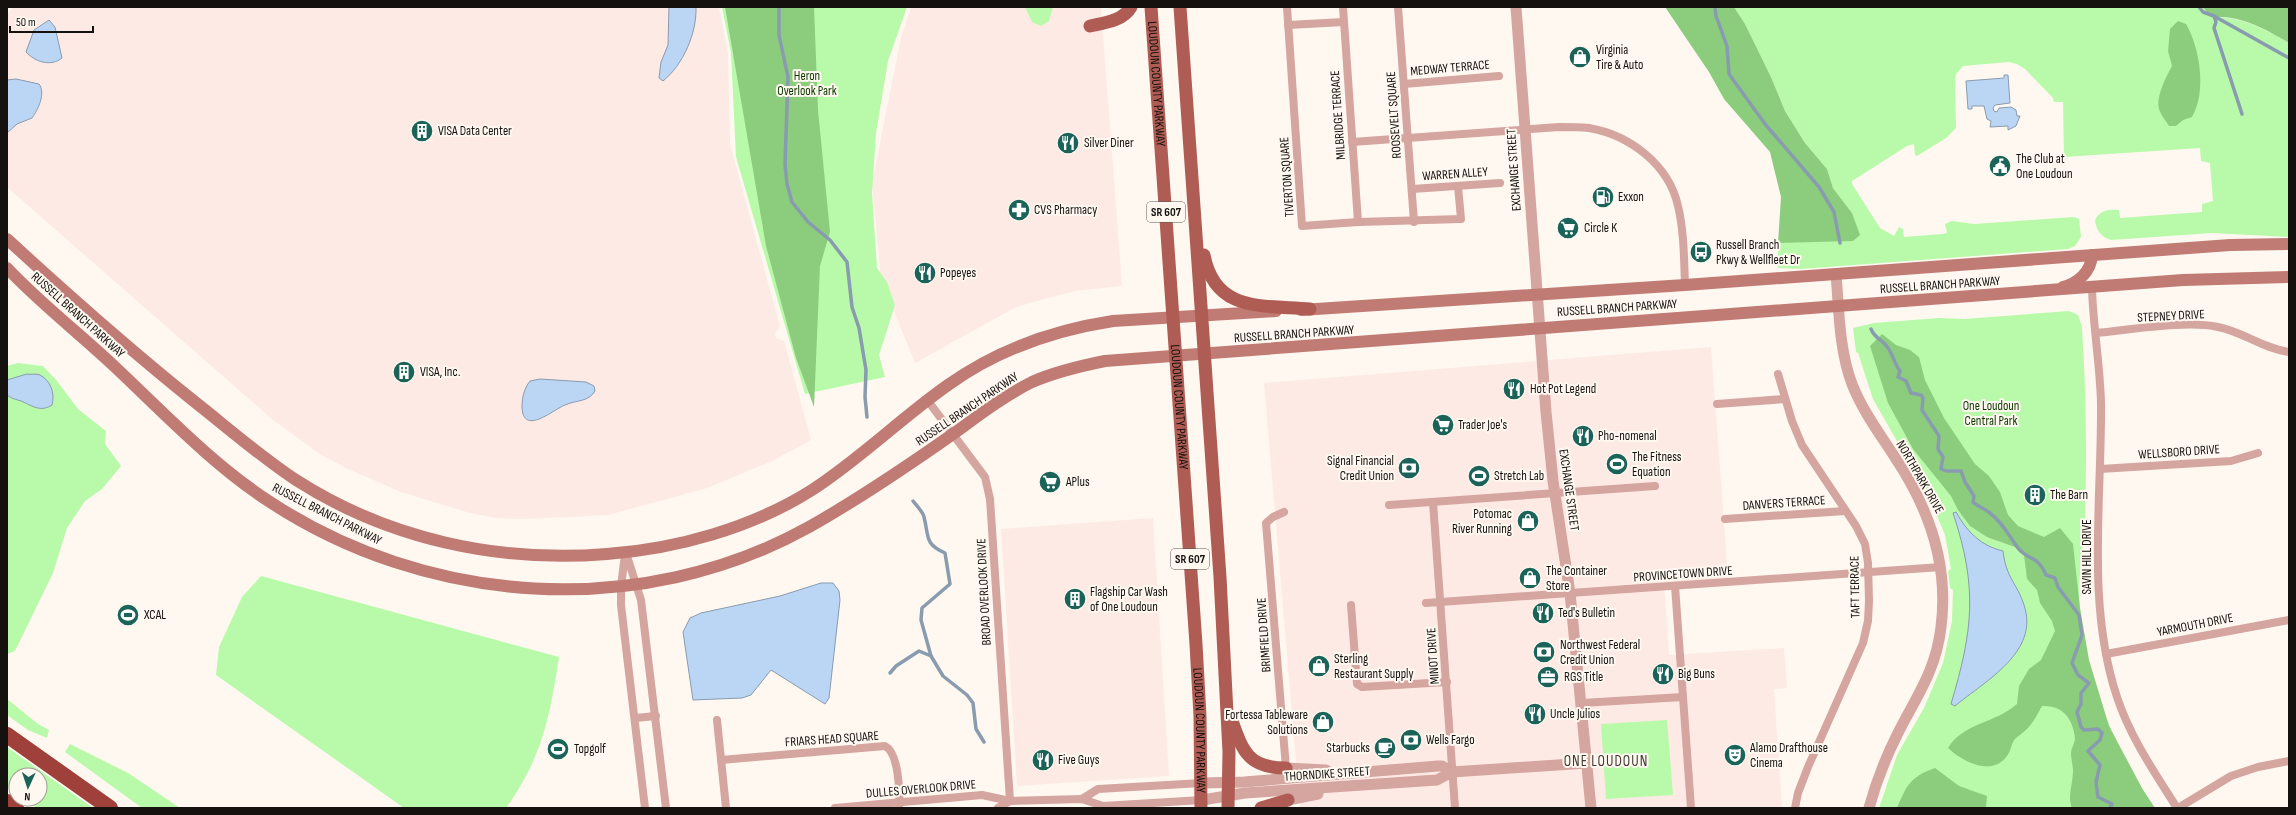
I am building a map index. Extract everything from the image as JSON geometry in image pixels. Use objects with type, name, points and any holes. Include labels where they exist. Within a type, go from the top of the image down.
[{"type":"highway","points":[[7,735],[110,808]]},
{"type":"highway","points":[[7,802],[16,808]]},
{"type":"main road","points":[[1090,26],[1113,20],[1128,12],[1131,7]]},
{"type":"main road","name":"LOUDOUN COUNTY PARKWAY","points":[[1151,7],[1177,356],[1197,658],[1202,783],[1201,804]]},
{"type":"main road","name":"SR 607","points":[[1180,7],[1195,208],[1227,708],[1229,802]]},
{"type":"main road","points":[[1195,208],[1208,272],[1222,293],[1236,301],[1248,304],[1310,309]]},
{"type":"main road","name":"RUSSELL BRANCH PARKWAY","points":[[7,239],[165,378],[238,437],[296,479],[337,503],[404,531],[475,549],[546,556],[626,553],[699,537],[744,524],[785,504],[838,472],[948,385],[987,361],[1017,346],[1047,335],[1106,322],[1685,285],[2230,245],[2289,244]]},
{"type":"main road","points":[[2050,291],[2075,284],[2092,263],[2092,255]]},
{"type":"main road","name":"RUSSELL BRANCH PARKWAY","points":[[7,268],[186,433],[242,482],[268,501],[306,523],[376,556],[453,579],[499,586],[537,589],[621,587],[672,579],[707,570],[772,546],[864,495],[1016,390],[1061,371],[1105,361],[1204,355],[1539,328],[2245,277],[2289,277]]},
{"type":"main road","points":[[1227,708],[1247,755],[1264,766],[1286,768]]},
{"type":"main road","points":[[1261,808],[1289,804]]},
{"type":"street","name":"TIVERTON SQUARE","points":[[1287,7],[1302,226],[1358,222],[1414,222],[1461,219],[1458,186]]},
{"type":"street","name":"MILBRIDGE TERRACE","points":[[1343,7],[1358,222]]},
{"type":"street","name":"ROOSEVELT SQUARE","points":[[1398,7],[1414,222]]},
{"type":"street","name":"EXCHANGE STREET","points":[[1516,7],[1539,328],[1555,493],[1570,593],[1582,703],[1591,808]]},
{"type":"street","points":[[1288,25],[1344,22]]},
{"type":"street","name":"MEDWAY TERRACE","points":[[1404,84],[1499,76]]},
{"type":"street","points":[[1352,142],[1525,129],[1579,128],[1608,133],[1630,143],[1655,162],[1667,176],[1678,204],[1682,225],[1685,285]]},
{"type":"street","name":"WARREN ALLEY","points":[[1412,189],[1500,183]]},
{"type":"street","name":"NORTHPARK DRIVE","points":[[1836,274],[1845,356],[1851,383],[1871,425],[1897,460],[1927,514],[1932,528],[1941,567],[1943,606],[1941,628],[1932,666],[1925,686],[1882,767],[1869,808]]},
{"type":"street","name":"SAVIN HILL DRIVE","points":[[2092,288],[2100,402],[2099,595],[2106,654],[2117,698],[2127,723],[2149,764],[2178,808]]},
{"type":"street","name":"STEPNEY DRIVE","points":[[2096,333],[2203,324],[2229,329],[2272,350],[2289,352]]},
{"type":"street","name":"TAFT TERRACE","points":[[1778,374],[1785,399],[1802,444],[1865,544],[1868,573],[1868,621],[1864,643],[1808,767],[1798,793],[1795,808]]},
{"type":"street","points":[[1717,404],[1785,399]]},
{"type":"street","name":"BROAD OVERLOOK DRIVE","points":[[928,401],[951,435],[985,477],[990,499],[1010,801]]},
{"type":"street","name":"WELLSBORO DRIVE","points":[[2100,469],[2231,461],[2258,453]]},
{"type":"street","points":[[1389,505],[1655,486]]},
{"type":"street","name":"MINOT DRIVE","points":[[1433,502],[1455,808]]},
{"type":"street","name":"DANVERS TERRACE","points":[[1725,519],[1845,511]]},
{"type":"street","name":"BRIMFIELD DRIVE","points":[[1284,512],[1273,517],[1266,523],[1286,768]]},
{"type":"street","points":[[626,553],[638,585],[656,716],[666,808]]},
{"type":"street","points":[[626,553],[621,587],[621,605],[645,808]]},
{"type":"street","name":"PROVINCETOWN DRIVE","points":[[1426,603],[1941,567]]},
{"type":"street","points":[[1675,586],[1691,808]]},
{"type":"street","points":[[1351,605],[1357,684],[1362,687],[1447,682]]},
{"type":"street","name":"YARMOUTH DRIVE","points":[[2106,654],[2289,620]]},
{"type":"street","points":[[1582,703],[1683,697]]},
{"type":"street","points":[[635,718],[656,716]]},
{"type":"street","points":[[717,720],[726,808]]},
{"type":"street","name":"FRIARS HEAD SQUARE","points":[[721,760],[885,746],[892,751],[895,758],[899,805]]},
{"type":"street","points":[[2178,808],[2231,776],[2258,767],[2289,761]]},
{"type":"street","name":"THORNDIKE STREET","points":[[1201,804],[1229,802],[1350,786],[1437,780],[1452,772],[1587,763]]},
{"type":"street","name":"THORNDIKE STREET","points":[[1202,783],[1438,766],[1442,766],[1452,772]]},
{"type":"street","points":[[1286,768],[1348,773]]},
{"type":"street","name":"DULLES OVERLOOK DRIVE","points":[[1082,799],[1098,789],[1202,783]]},
{"type":"street","points":[[1289,804],[1350,786]]},
{"type":"street","name":"DULLES OVERLOOK DRIVE","points":[[835,808],[899,805],[982,795],[1010,801],[1082,799],[1103,806],[1201,804]]},
{"type":"street","name":"DULLES OVERLOOK DRIVE","points":[[998,808],[1010,801]]},
{"type":"shaded area","points":[[13,7],[719,7],[728,53],[730,144],[780,327],[775,333],[776,338],[784,341],[811,440],[772,461],[707,488],[608,515],[522,519],[496,518],[470,513],[401,492],[346,468],[320,454],[273,420],[7,187],[7,15]]},
{"type":"shaded area","points":[[911,7],[1101,7],[1122,286],[1074,291],[1016,307],[915,363],[881,279],[872,183],[901,38]]},
{"type":"shaded area","name":"ONE LOUDOUN","points":[[1711,347],[1728,578],[1664,583],[1669,655],[1784,648],[1787,688],[1774,689],[1782,808],[1300,808],[1264,383]]},
{"type":"shaded area","points":[[1153,518],[1169,776],[1017,786],[1001,529]]},
{"type":"green space","name":"Heron Overlook Park","points":[[722,7],[907,7],[888,61],[876,133],[872,193],[877,268],[887,282],[895,305],[879,355],[885,377],[805,394],[736,157],[731,53]]},
{"type":"green space","points":[[725,7],[814,7],[818,110],[830,232],[820,266],[814,407],[796,358],[766,246]]},
{"type":"green space","points":[[1025,7],[1053,7],[1049,21],[1041,26],[1032,22]]},
{"type":"green space","points":[[1665,7],[1734,7],[1745,24],[1771,77],[1785,111],[1805,143],[1827,169],[1833,188],[1852,213],[1860,235],[1853,241],[1778,243],[1781,197],[1770,152],[1724,99],[1709,72]]},
{"type":"green space","points":[[1734,7],[2203,7],[2210,17],[2221,17],[2242,21],[2261,28],[2289,43],[2289,237],[2212,233],[2111,240],[2104,237],[2098,230],[2095,220],[2099,214],[2105,211],[2119,210],[2120,218],[2202,212],[2202,204],[2213,201],[2210,163],[2201,161],[2200,148],[2064,157],[2063,102],[2054,102],[2053,98],[2025,69],[2017,64],[2009,62],[1963,66],[1956,74],[1955,80],[1956,128],[1946,138],[1917,156],[1915,155],[1914,144],[1907,146],[1852,181],[1852,184],[1880,228],[1894,236],[1899,227],[1903,229],[1904,237],[1947,233],[1945,224],[1952,221],[1974,224],[2074,217],[2079,219],[2081,237],[2075,246],[2068,249],[1801,269],[1778,268],[1778,243],[1813,240],[1852,213],[1833,188],[1827,169],[1805,143],[1785,111],[1771,77],[1745,24]]},
{"type":"green space","points":[[2203,7],[2289,7],[2289,43],[2270,32],[2242,20],[2210,17]]},
{"type":"green space","points":[[2178,21],[2186,24],[2195,45],[2200,70],[2199,95],[2197,107],[2192,117],[2183,120],[2176,126],[2169,126],[2162,116],[2158,104],[2162,87],[2172,66],[2168,51],[2170,29]]},
{"type":"green space","name":"One Loudoun Central Park","points":[[2069,311],[2078,315],[2082,327],[2086,494],[2079,597],[2083,635],[2095,687],[2104,713],[2127,762],[2140,786],[2155,808],[1879,808],[1897,755],[1924,708],[1943,663],[1952,621],[1953,590],[1950,588],[1948,571],[1951,569],[1945,535],[1931,501],[1873,399],[1858,353],[1856,352],[1853,328],[1874,323],[1939,318],[1964,319]]},
{"type":"green space","points":[[1882,334],[1896,345],[1910,350],[1919,357],[1925,380],[1944,418],[1975,464],[1989,476],[2000,492],[2008,515],[2018,526],[2044,537],[2060,528],[2073,544],[2080,608],[2089,660],[2109,726],[2143,790],[2155,808],[2072,808],[2070,799],[2073,776],[2071,753],[2075,740],[2074,731],[2069,719],[2061,710],[2049,706],[2042,706],[2029,727],[2015,739],[2007,756],[1994,766],[1978,765],[1969,762],[1948,748],[1962,733],[2009,710],[2017,704],[2019,686],[2029,669],[2041,660],[2055,631],[2052,621],[2040,603],[2037,590],[2027,579],[2024,555],[2015,547],[1987,537],[1970,526],[1958,510],[1951,496],[1913,449],[1888,403],[1870,346]]},
{"type":"green space","points":[[18,363],[43,366],[57,381],[78,409],[106,431],[105,444],[121,466],[102,489],[85,501],[67,528],[53,573],[15,651],[7,654],[7,366]]},
{"type":"green space","name":"Topgolf","points":[[261,576],[559,657],[548,718],[543,736],[528,772],[506,808],[404,808],[216,675],[219,647],[242,597]]},
{"type":"green space","points":[[7,699],[38,724],[49,730],[47,738],[28,730],[7,715]]},
{"type":"green space","points":[[1667,720],[1673,795],[1606,799],[1601,724]]},
{"type":"green space","points":[[70,744],[128,773],[180,808],[142,808],[65,752]]},
{"type":"green space","points":[[7,747],[35,767],[8,767],[8,788]]},
{"type":"green space","points":[[1935,768],[1959,786],[1987,796],[1986,808],[1897,808],[1910,783],[1920,775]]},
{"type":"green space","points":[[48,776],[93,808],[36,807],[48,807]]},
{"type":"water","points":[[669,7],[696,7],[696,17],[687,48],[677,66],[663,81],[659,78],[661,62],[668,45]]},
{"type":"water","points":[[49,20],[55,27],[62,58],[58,61],[48,63],[38,61],[26,52],[34,30]]},
{"type":"water","points":[[2004,75],[2008,75],[2010,103],[1995,105],[1993,108],[1994,111],[1997,112],[1999,108],[2011,107],[2016,110],[2017,116],[2020,116],[2016,126],[2008,130],[2008,126],[1990,127],[1991,121],[1987,119],[1984,106],[1972,106],[1972,109],[1968,109],[1966,81],[2004,78]]},
{"type":"water","points":[[16,79],[39,84],[42,92],[39,106],[32,118],[17,124],[7,133],[7,80]]},
{"type":"water","points":[[27,374],[38,374],[47,381],[53,396],[52,405],[44,408],[36,408],[7,395],[7,380]]},
{"type":"water","points":[[540,379],[586,382],[594,386],[595,391],[586,399],[569,403],[540,419],[533,421],[528,420],[524,416],[522,407],[524,393],[530,381]]},
{"type":"water","points":[[1956,512],[1970,532],[1981,542],[2003,551],[2004,560],[2009,574],[2024,605],[2027,622],[2024,637],[2017,651],[2007,664],[1955,706],[1951,704],[1964,653],[1970,609],[1966,564],[1953,513]]},
{"type":"water","points":[[821,583],[833,583],[839,591],[840,600],[829,698],[825,704],[771,670],[751,695],[742,698],[693,700],[683,632],[690,618],[701,613],[780,596]]},
{"type":"waterway","points":[[779,7],[779,35],[788,77],[785,164],[787,184],[792,202],[808,222],[830,240],[847,262],[852,307],[859,328],[866,370],[865,397],[867,417]]},
{"type":"waterway","points":[[1715,7],[1716,16],[1727,46],[1729,74],[1765,124],[1819,187],[1834,212],[1840,243]]},
{"type":"waterway","points":[[2199,7],[2203,12],[2214,16],[2216,22],[2214,28],[2242,114]]},
{"type":"waterway","points":[[2214,16],[2289,58]]},
{"type":"waterway","points":[[1871,329],[1890,351],[1900,371],[1898,377],[1906,381],[1911,393],[1921,395],[1923,398],[1922,410],[1939,436],[1938,449],[1943,457],[1941,469],[1946,471],[1961,471],[1965,482],[1974,496],[1973,502],[1989,512],[2002,526],[2018,548],[2025,555],[2036,561],[2043,568],[2046,575],[2055,578],[2058,587],[2079,615],[2082,635],[2072,663],[2078,675],[2089,683],[2081,693],[2081,704],[2077,712],[2081,727],[2084,730],[2098,729],[2102,733],[2100,740],[2088,751],[2100,765],[2096,782],[2098,797],[2112,804],[2110,808]]},
{"type":"waterway","points":[[913,501],[923,515],[930,543],[938,550],[945,553],[950,584],[922,608],[921,620],[931,656],[943,676],[967,695],[973,703],[976,729],[984,742]]},
{"type":"waterway","points":[[890,673],[896,666],[919,651],[931,656]]},
{"type":"place","name":"Virginia Tire & Auto","points":[[1580,57]]},
{"type":"place","name":"VISA Data Center","points":[[422,131]]},
{"type":"place","name":"Silver Diner","points":[[1068,143]]},
{"type":"place","name":"The Club at One Loudoun","points":[[2000,166]]},
{"type":"place","name":"Exxon","points":[[1603,197]]},
{"type":"place","name":"CVS Pharmacy","points":[[1019,210]]},
{"type":"place","name":"Circle K","points":[[1568,228]]},
{"type":"place","name":"Russell Branch Pkwy & Wellfleet Dr","points":[[1701,252]]},
{"type":"place","name":"Popeyes","points":[[925,273]]},
{"type":"place","name":"VISA, Inc.","points":[[404,372]]},
{"type":"place","name":"Hot Pot Legend","points":[[1514,389]]},
{"type":"place","name":"Trader Joe's","points":[[1443,425]]},
{"type":"place","name":"Pho-nomenal","points":[[1583,436]]},
{"type":"place","name":"The Fitness Equation","points":[[1617,464]]},
{"type":"place","name":"Signal Financial Credit Union","points":[[1409,468]]},
{"type":"place","name":"Stretch Lab","points":[[1479,476]]},
{"type":"place","name":"APlus","points":[[1050,482]]},
{"type":"place","name":"The Barn","points":[[2035,495]]},
{"type":"place","name":"Potomac River Running","points":[[1528,521]]},
{"type":"place","name":"The Container Store","points":[[1530,578]]},
{"type":"place","name":"Flagship Car Wash of One Loudoun","points":[[1075,599]]},
{"type":"place","name":"Ted's Bulletin","points":[[1543,613]]},
{"type":"place","name":"XCAL","points":[[128,615]]},
{"type":"place","name":"Northwest Federal Credit Union","points":[[1544,652]]},
{"type":"place","name":"Sterling Restaurant Supply","points":[[1319,666]]},
{"type":"place","name":"Big Buns","points":[[1663,674]]},
{"type":"place","name":"RGS Title","points":[[1548,677]]},
{"type":"place","name":"Uncle Julios","points":[[1535,714]]},
{"type":"place","name":"Fortessa Tableware Solutions","points":[[1323,722]]},
{"type":"place","name":"Wells Fargo","points":[[1411,740]]},
{"type":"place","name":"Starbucks","points":[[1385,748]]},
{"type":"place","name":"Topgolf","points":[[558,749]]},
{"type":"place","name":"Alamo Drafthouse Cinema","points":[[1735,755]]},
{"type":"place","name":"Five Guys","points":[[1043,760]]},
{"type":"district","name":"ONE LOUDOUN","points":[[1606,761]]}]
